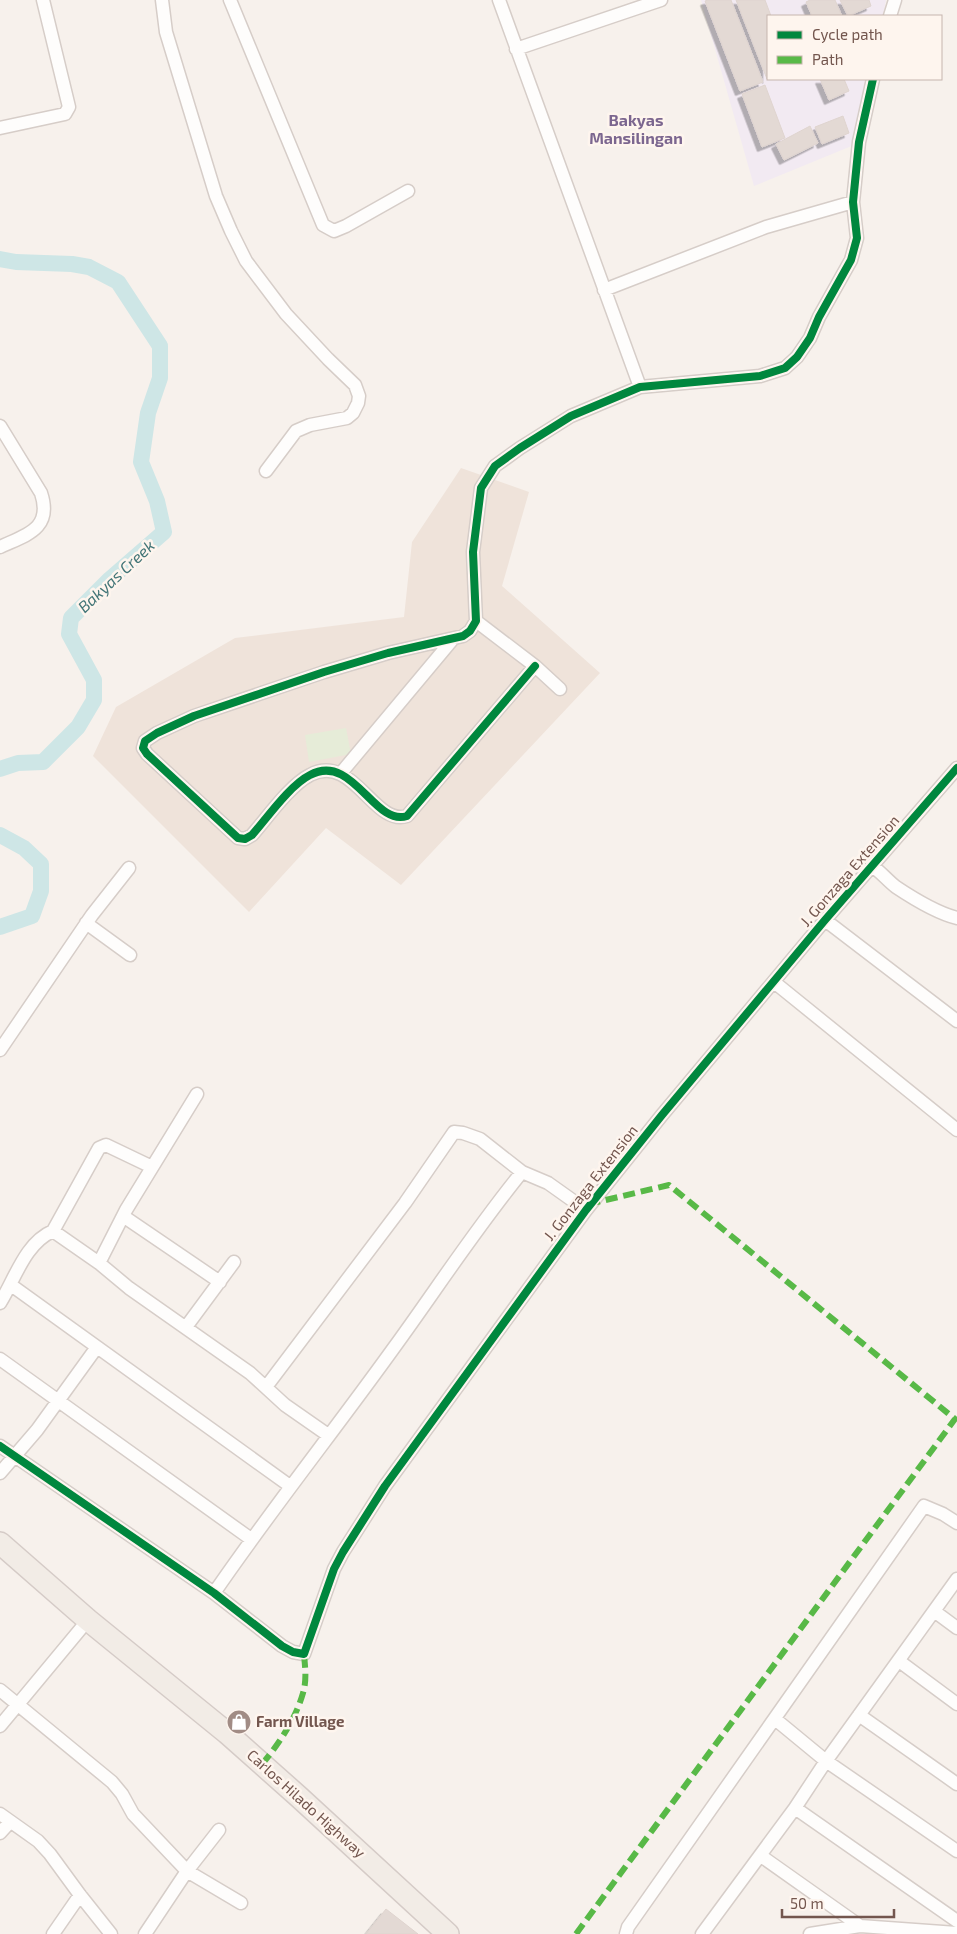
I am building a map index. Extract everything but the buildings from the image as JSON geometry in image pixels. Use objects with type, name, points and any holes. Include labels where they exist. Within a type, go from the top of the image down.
[{"type":"main road","name":"Carlos Hilado Highway","points":[[0,1543],[88,1620],[227,1733],[448,1934]]},
{"type":"street","points":[[0,128],[64,114],[69,107],[43,0]]},
{"type":"street","points":[[162,0],[166,32],[216,196],[242,254],[286,314],[355,385],[359,396],[358,403],[349,417],[310,425],[296,431],[266,471]]},
{"type":"street","points":[[230,0],[324,225],[334,230],[346,226],[408,191]]},
{"type":"street","points":[[499,0],[640,387]]},
{"type":"street","points":[[516,49],[661,0]]},
{"type":"street","points":[[890,15],[895,0]]},
{"type":"street","points":[[534,666],[407,816],[400,818],[390,815],[341,773],[320,771],[300,781],[252,836],[245,840],[238,838],[147,754],[143,748],[145,741],[157,733],[194,716],[349,664],[388,653],[453,639],[463,636],[470,631],[476,621],[473,577],[474,543],[481,488],[496,466],[520,448],[571,416],[640,387],[760,376],[785,368],[797,357],[810,338],[851,260],[856,238],[854,202],[859,142],[873,80]]},
{"type":"street","points":[[604,290],[766,227],[854,202]]},
{"type":"street","points":[[0,426],[41,493],[45,505],[44,516],[39,525],[30,533],[0,547]]},
{"type":"street","points":[[476,621],[534,666],[560,689]]},
{"type":"street","points":[[341,773],[453,639]]},
{"type":"street","name":"J. Gonzaga Extension","points":[[214,1593],[282,1646],[294,1652],[304,1654],[334,1569],[356,1531],[385,1486],[586,1210],[662,1115],[825,920],[957,768]]},
{"type":"street","points":[[872,866],[896,886],[946,915],[957,918]]},
{"type":"street","points":[[0,1050],[86,923],[129,868]]},
{"type":"street","points":[[825,920],[957,1022]]},
{"type":"street","points":[[86,923],[130,955]]},
{"type":"street","points":[[774,982],[957,1130]]},
{"type":"street","points":[[99,1264],[123,1216],[197,1094]]},
{"type":"street","points":[[266,1387],[405,1203],[454,1132],[463,1133],[480,1140],[522,1172],[548,1183],[586,1210]]},
{"type":"street","points":[[0,1303],[18,1269],[34,1245],[44,1235],[53,1231],[99,1148],[103,1145],[152,1167]]},
{"type":"street","points":[[0,1446],[214,1593],[290,1486],[392,1352],[495,1204],[522,1172]]},
{"type":"street","points":[[123,1216],[220,1282]]},
{"type":"street","points":[[53,1231],[129,1288],[250,1373],[285,1405],[328,1435]]},
{"type":"street","points":[[186,1327],[234,1262]]},
{"type":"street","points":[[11,1285],[290,1486]]},
{"type":"street","points":[[0,1473],[38,1430],[97,1347]]},
{"type":"street","points":[[0,1359],[251,1539]]},
{"type":"street","points":[[626,1934],[628,1927],[924,1506],[943,1514],[957,1523]]},
{"type":"street","points":[[707,1932],[826,1761],[957,1579]]},
{"type":"street","points":[[934,1611],[957,1628]]},
{"type":"street","points":[[0,1726],[88,1620]]},
{"type":"street","points":[[899,1661],[957,1704]]},
{"type":"street","points":[[0,1690],[112,1782],[122,1794],[133,1814],[188,1871],[240,1903]]},
{"type":"street","points":[[859,1715],[957,1784]]},
{"type":"street","points":[[775,1719],[826,1761],[957,1851]]},
{"type":"street","points":[[795,1808],[957,1921]]},
{"type":"street","points":[[0,1833],[5,1818],[38,1841],[111,1934]]},
{"type":"street","points":[[145,1934],[219,1830]]},
{"type":"street","points":[[761,1856],[860,1926]]},
{"type":"street","points":[[53,1934],[80,1895]]},
{"type":"street","points":[[810,1934],[860,1926],[957,1933]]},
{"type":"shaded area","points":[[701,0],[886,0],[883,15],[767,15],[767,80],[869,80],[854,145],[754,186]]},
{"type":"shaded area","points":[[461,468],[529,492],[502,586],[600,673],[401,885],[326,828],[249,912],[93,756],[116,707],[235,638],[404,617],[412,542]]},
{"type":"green space","points":[[346,728],[351,754],[309,762],[305,735]]},
{"type":"waterway","name":"Bakyas Creek","points":[[0,259],[16,262],[72,264],[89,267],[118,282],[160,346],[160,378],[148,413],[141,462],[157,501],[164,532],[110,579],[71,618],[69,634],[94,680],[94,700],[78,727],[43,762],[18,763],[0,769]]},
{"type":"waterway","name":"Bakyas Creek","points":[[0,835],[24,848],[41,864],[41,891],[32,916],[0,927]]},
{"type":"marked path","points":[[576,1934],[955,1419],[669,1185],[593,1203]]},
{"type":"marked path","points":[[262,1764],[275,1748],[300,1702],[305,1683],[304,1654]]},
{"type":"cycle path","points":[[535,666],[407,816],[395,816],[384,811],[351,781],[339,773],[325,771],[310,775],[302,780],[279,802],[252,835],[245,839],[238,838],[147,754],[143,748],[145,741],[157,733],[194,716],[324,672],[388,653],[463,636],[470,631],[476,621],[473,552],[481,488],[495,466],[571,416],[640,387],[760,376],[785,368],[797,357],[810,338],[819,317],[851,260],[857,238],[853,202],[859,142],[873,80]]},
{"type":"cycle path","points":[[0,1446],[214,1593],[282,1646],[293,1652],[304,1654],[334,1569],[343,1552],[385,1486],[586,1210],[662,1115],[825,920],[957,768]]},
{"type":"place","name":"Farm Village","points":[[239,1722]]},
{"type":"district","name":"Bakyas Mansilingan","points":[[636,129]]}]
